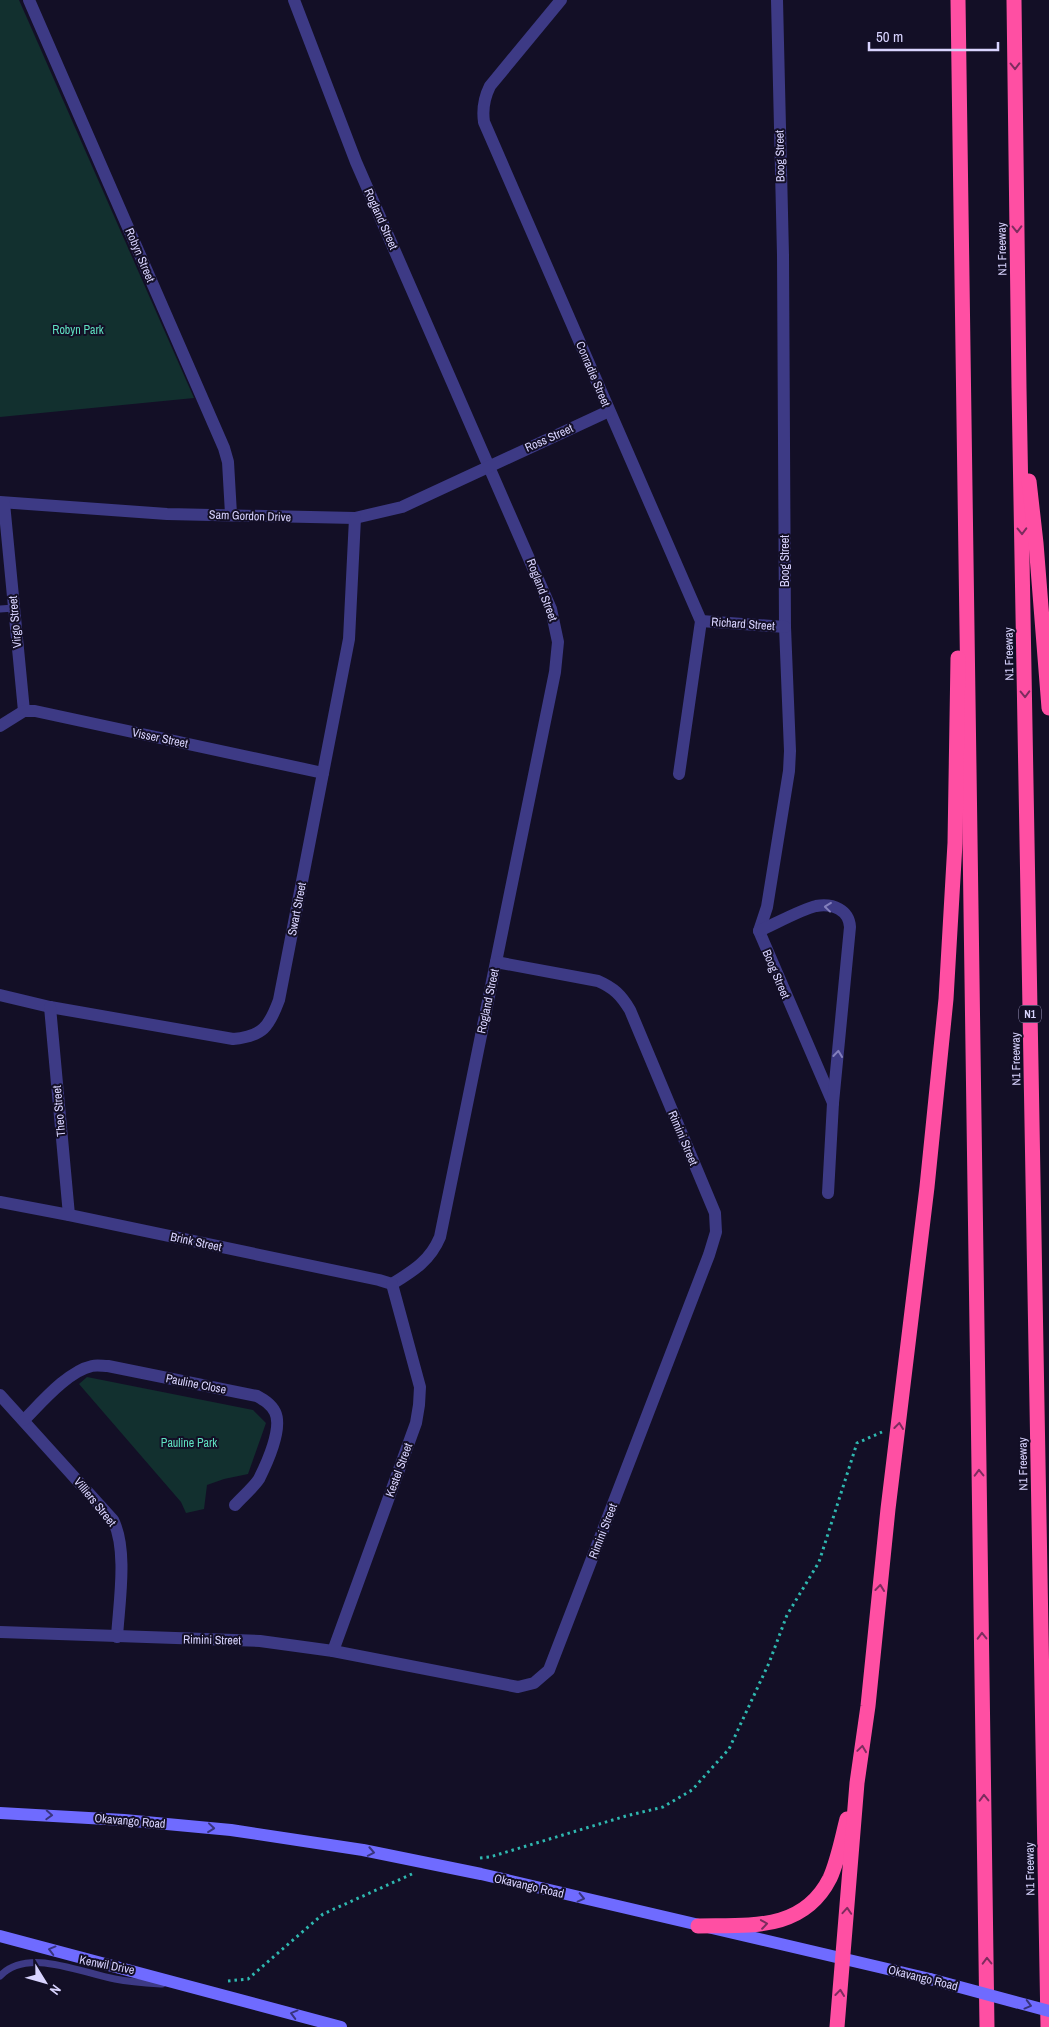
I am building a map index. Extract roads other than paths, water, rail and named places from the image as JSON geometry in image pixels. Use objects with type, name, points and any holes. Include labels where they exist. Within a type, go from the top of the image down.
[{"type":"highway","points":[[958,0],[988,2027]]},
{"type":"highway","name":"N1 Freeway","points":[[1014,0],[1019,388],[1048,2027]]},
{"type":"highway","points":[[1019,388],[1036,543],[1049,708]]},
{"type":"highway","points":[[837,2027],[844,1960],[857,1783],[868,1706],[888,1510],[927,1186],[950,954],[955,843],[957,678],[965,494]]},
{"type":"highway","points":[[698,1926],[768,1924],[784,1919],[808,1905],[830,1878],[857,1783]]},
{"type":"main road","name":"Okavango Road","points":[[0,1813],[124,1820],[230,1830],[362,1850],[481,1874],[930,1979],[1049,2011]]},
{"type":"main road","points":[[0,1936],[341,2027]]},
{"type":"street","name":"Robyn Street","points":[[29,0],[224,448],[228,462],[231,514]]},
{"type":"street","name":"Rogland Street","points":[[294,0],[356,162],[551,609],[558,642],[555,672],[440,1237],[430,1257],[422,1265],[392,1284]]},
{"type":"street","name":"Conradie Street","points":[[561,0],[490,86],[483,103],[484,122],[701,621]]},
{"type":"street","name":"Boog Street","points":[[777,0],[783,255],[785,627],[790,722],[789,771],[767,907],[759,931],[833,1103]]},
{"type":"street","name":"Ross Street","points":[[489,465],[609,411]]},
{"type":"street","name":"Sam Gordon Drive","points":[[2,503],[167,514],[231,514],[316,519],[355,518],[402,506],[489,465]]},
{"type":"street","name":"Virgo Street","points":[[2,503],[24,711]]},
{"type":"street","name":"Swart Street","points":[[0,995],[50,1007],[234,1039],[250,1037],[263,1030],[272,1018],[279,1000],[349,639],[355,518]]},
{"type":"street","name":"Richard Street","points":[[701,621],[785,627]]},
{"type":"street","points":[[679,774],[701,621]]},
{"type":"street","points":[[0,726],[24,711]]},
{"type":"street","name":"Visser Street","points":[[24,711],[35,711],[323,773]]},
{"type":"street","points":[[759,931],[816,906],[836,908],[843,911],[849,918],[850,927],[833,1103],[828,1192]]},
{"type":"street","name":"Rimini Street","points":[[0,1632],[260,1641],[333,1651],[518,1687],[534,1683],[549,1670],[702,1274],[716,1232],[715,1213],[634,1019],[622,996],[613,988],[598,982],[496,962]]},
{"type":"street","name":"Theo Street","points":[[50,1007],[68,1215]]},
{"type":"street","name":"Brink Street","points":[[0,1202],[392,1284]]},
{"type":"street","name":"Kestel Street","points":[[333,1651],[416,1423],[419,1405],[420,1388],[392,1284]]},
{"type":"street","name":"Pauline Close","points":[[24,1420],[59,1386],[78,1372],[92,1366],[108,1366],[257,1396],[267,1402],[274,1410],[278,1421],[277,1435],[258,1480],[235,1505]]},
{"type":"street","name":"Villiers Street","points":[[0,1395],[112,1520],[119,1532],[122,1548],[117,1637]]},
{"type":"lane","points":[[0,610],[14,608]]},
{"type":"lane","name":"Kenwil Drive","points":[[0,1976],[16,1965],[38,1963],[116,1980],[185,1984]]},
{"type":"park label","name":"Robyn Park","points":[[78,330]]},
{"type":"park label","name":"Pauline Park","points":[[189,1443]]}]
